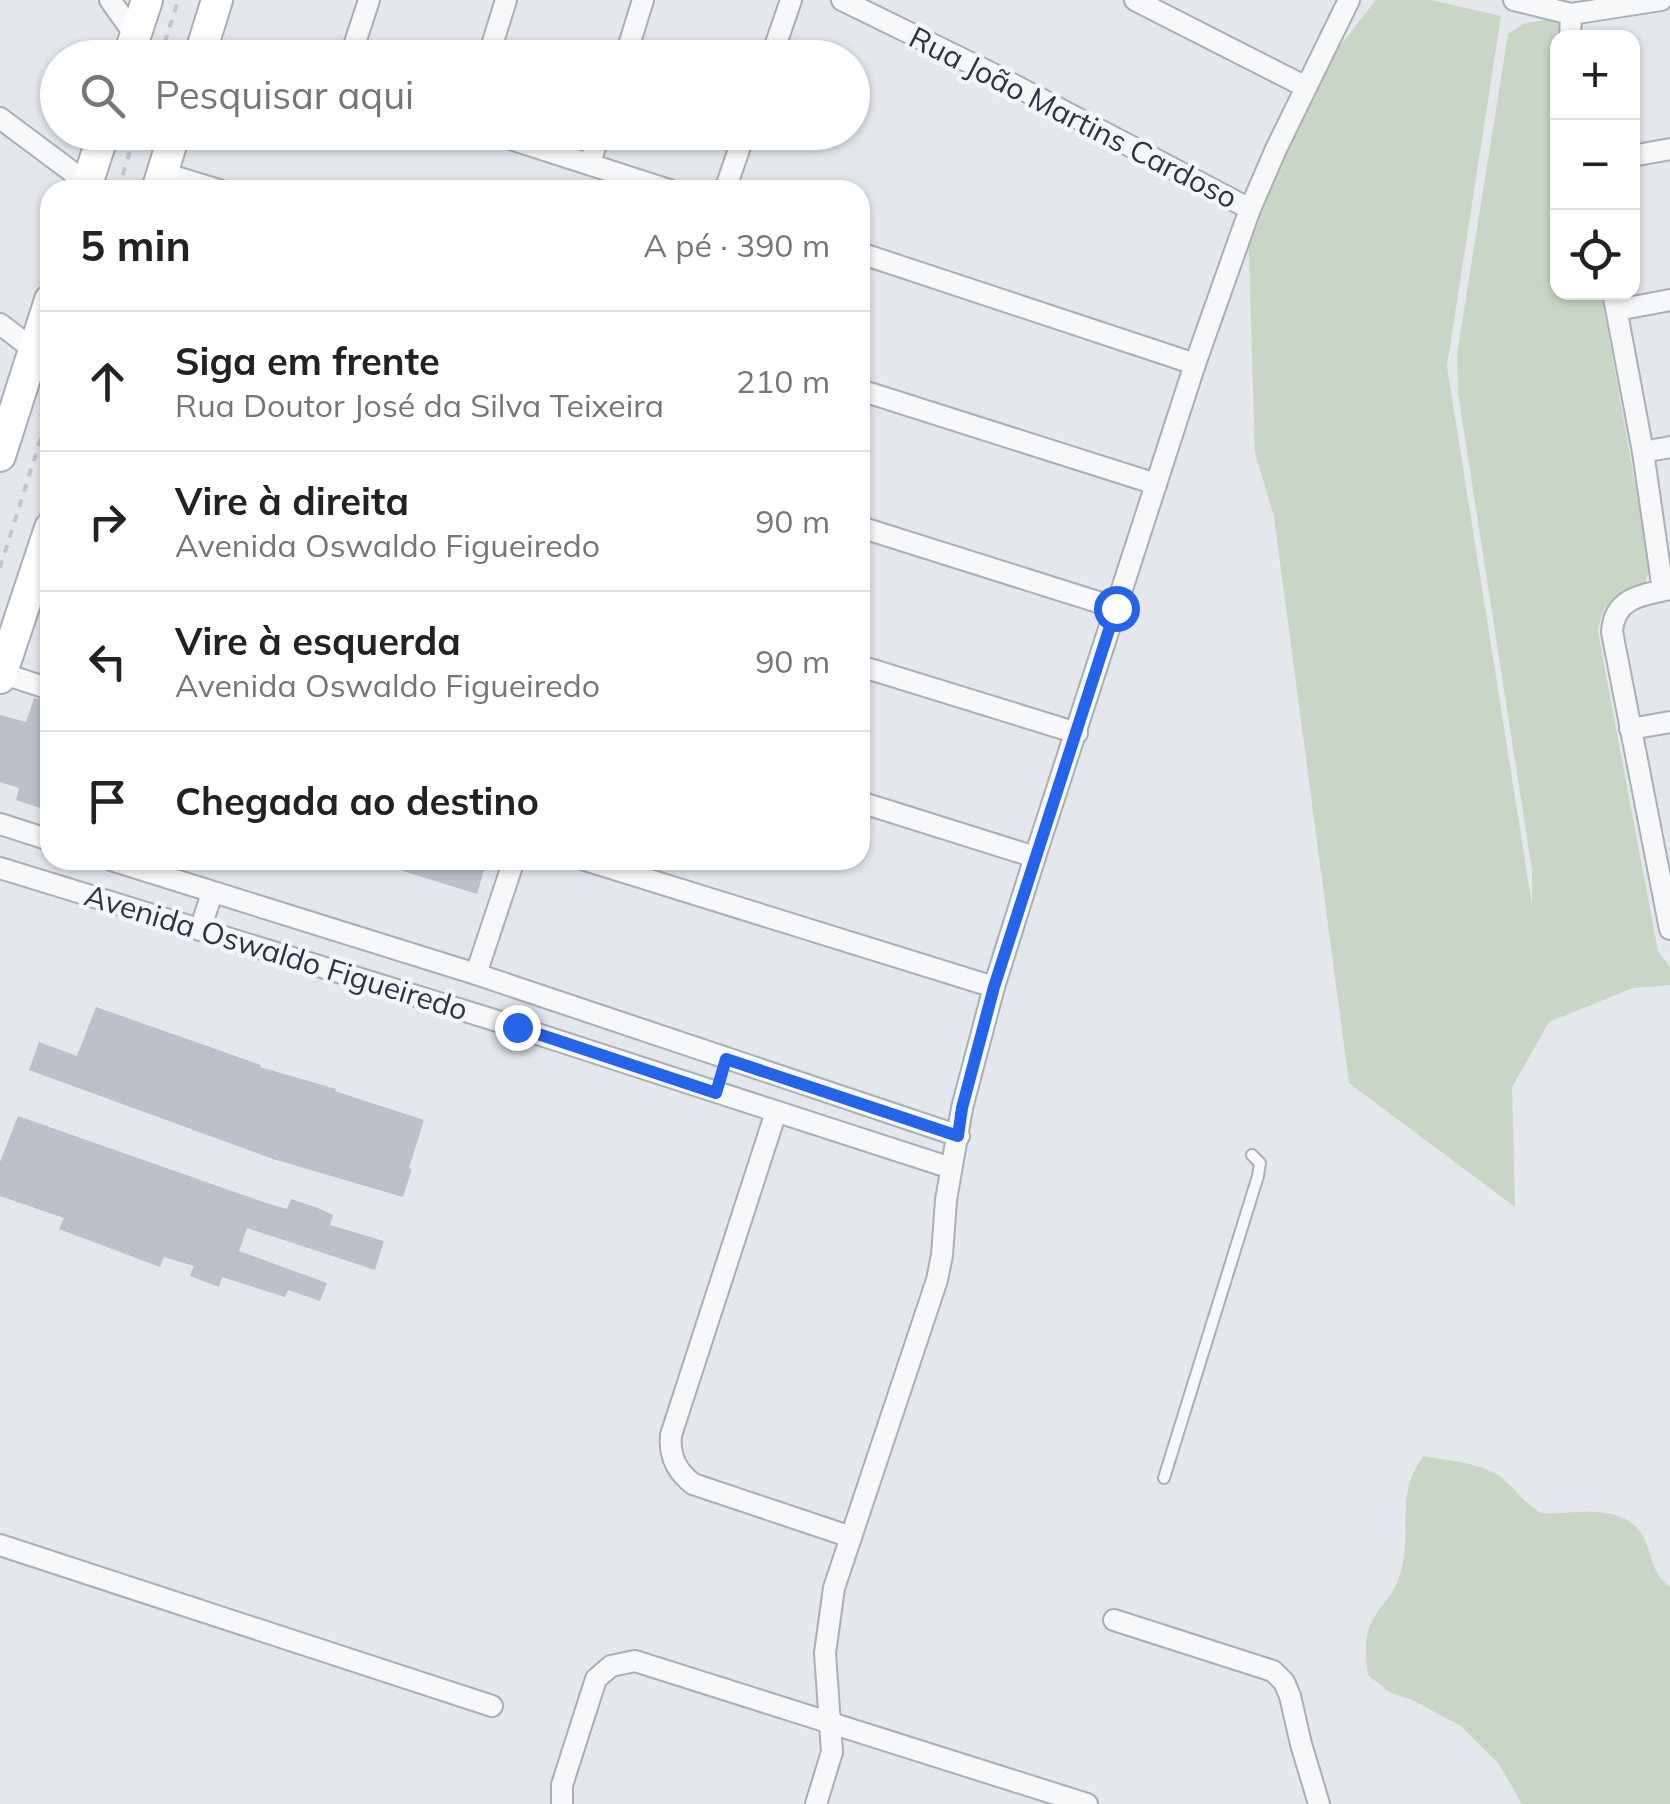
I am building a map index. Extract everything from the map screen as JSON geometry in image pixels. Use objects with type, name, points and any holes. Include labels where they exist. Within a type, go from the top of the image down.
[{"type":"main road","points":[[134,40],[147,0]]},
{"type":"main road","points":[[210,40],[218,0]]},
{"type":"main road","points":[[88,180],[98,150]]},
{"type":"main road","points":[[160,180],[170,150]]},
{"type":"main road","points":[[0,456],[40,331]]},
{"type":"main road","points":[[1,676],[40,563]]},
{"type":"street","points":[[110,0],[129,40]]},
{"type":"street","points":[[356,40],[368,0]]},
{"type":"street","points":[[494,40],[506,0]]},
{"type":"street","points":[[631,40],[644,0]]},
{"type":"street","points":[[777,40],[791,0]]},
{"type":"street","name":"Rua João Martins Cardoso","points":[[842,0],[995,75],[1250,209]]},
{"type":"street","points":[[1136,0],[1306,87]]},
{"type":"street","points":[[816,1804],[832,1752],[826,1631],[834,1588],[937,1280],[962,1108],[994,987],[1195,364],[1250,209],[1349,0]]},
{"type":"street","points":[[1514,0],[1571,14],[1661,0]]},
{"type":"street","points":[[1570,30],[1571,14]]},
{"type":"street","points":[[0,118],[77,180]]},
{"type":"street","points":[[545,150],[639,180]]},
{"type":"street","points":[[590,164],[594,150]]},
{"type":"street","points":[[728,180],[739,150]]},
{"type":"street","points":[[1640,155],[1670,150]]},
{"type":"street","points":[[870,256],[1195,364]]},
{"type":"street","points":[[1670,300],[1615,301],[1667,590],[1624,604],[1616,612],[1612,632],[1630,729],[1663,859],[1670,929]]},
{"type":"street","points":[[0,324],[34,350]]},
{"type":"street","points":[[870,393],[1156,484]]},
{"type":"street","points":[[1643,452],[1670,447]]},
{"type":"street","points":[[870,530],[1116,608]]},
{"type":"street","points":[[870,669],[1077,733]]},
{"type":"street","points":[[1,676],[40,686]]},
{"type":"street","points":[[1630,729],[1670,722]]},
{"type":"street","points":[[870,805],[1035,857]]},
{"type":"street","points":[[0,824],[40,837]]},
{"type":"street","name":"Avenida Oswaldo Figueiredo","points":[[0,868],[517,1027],[951,1168]]},
{"type":"street","name":"Avenida Oswaldo Figueiredo","points":[[142,870],[476,974],[958,1136]]},
{"type":"street","points":[[476,974],[511,870]]},
{"type":"street","points":[[617,870],[994,987]]},
{"type":"street","points":[[200,930],[212,893]]},
{"type":"street","points":[[517,1027],[528,992]]},
{"type":"street","points":[[716,1093],[726,1059]]},
{"type":"street","points":[[776,1112],[671,1434],[671,1452],[677,1469],[693,1484],[851,1537]]},
{"type":"street","points":[[0,1545],[492,1706]]},
{"type":"street","points":[[1114,1620],[1273,1671],[1290,1696],[1318,1804]]},
{"type":"street","points":[[562,1804],[562,1785],[596,1679],[611,1666],[643,1662],[1086,1804]]},
{"type":"lane","points":[[1164,1478],[1258,1176],[1260,1163],[1252,1154]]},
{"type":"path","points":[[166,40],[178,0]]},
{"type":"path","points":[[121,180],[130,150]]},
{"type":"path","points":[[0,568],[40,441]]},
{"type":"green space","points":[[1376,0],[1430,0],[1501,16],[1447,366],[1532,905],[1532,870],[1458,393],[1457,354],[1508,34],[1525,23],[1606,11],[1573,30],[1550,30],[1550,300],[1602,300],[1650,567],[1644,587],[1608,605],[1598,632],[1658,951],[1670,967],[1670,985],[1633,988],[1549,1022],[1512,1087],[1515,1207],[1349,1083],[1274,517],[1255,453],[1248,224],[1300,104]]},
{"type":"green space","points":[[1424,1456],[1491,1471],[1540,1512],[1611,1514],[1625,1519],[1641,1534],[1656,1571],[1670,1587],[1670,1804],[1522,1804],[1499,1764],[1461,1726],[1389,1692],[1368,1675],[1367,1634],[1400,1575],[1409,1484]]},
{"type":"building","points":[[34,698],[40,700],[40,808],[16,800],[19,788],[0,782],[0,715],[26,722]]},
{"type":"building","points":[[403,870],[484,870],[477,894]]},
{"type":"building","points":[[96,1007],[260,1067],[424,1120],[403,1197],[273,1159],[29,1070],[39,1042],[77,1056]]},
{"type":"building","points":[[18,1116],[263,1202],[287,1209],[291,1199],[318,1208],[333,1215],[330,1225],[384,1241],[375,1270],[247,1228],[239,1251],[327,1283],[320,1301],[288,1290],[285,1297],[222,1277],[219,1287],[190,1276],[194,1266],[164,1257],[160,1267],[59,1229],[64,1218],[0,1196],[0,1162]]},
{"type":"route","points":[[517,1027],[716,1093],[726,1059],[958,1136],[994,987],[1116,608]]}]
